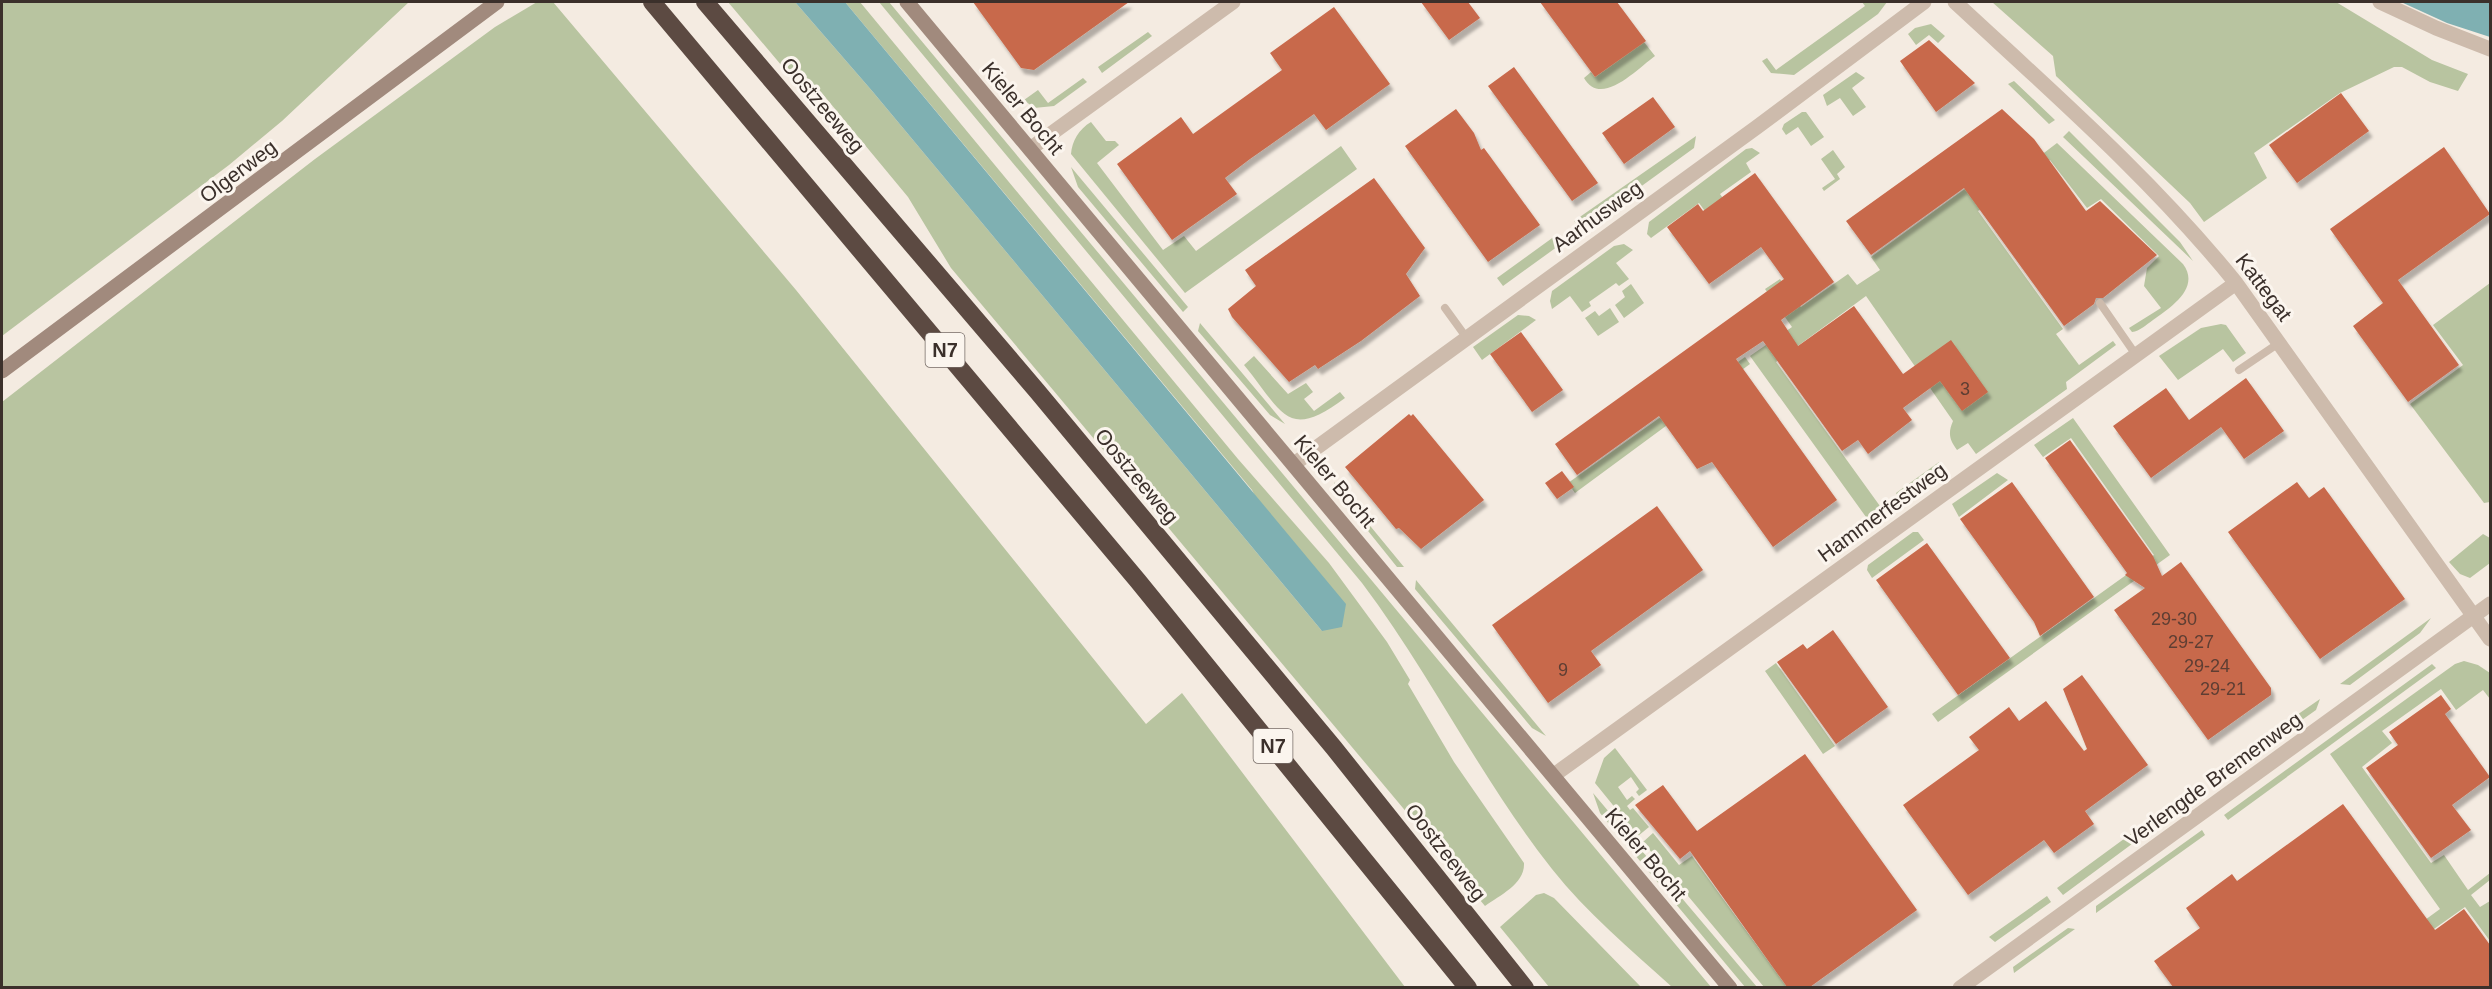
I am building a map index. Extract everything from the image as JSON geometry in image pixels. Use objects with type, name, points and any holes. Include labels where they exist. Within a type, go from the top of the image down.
[{"type":"highway","name":"N7","points":[[652,2],[1138,581],[1468,987]]},
{"type":"highway","name":"Oostzeeweg","points":[[705,2],[1037,391],[1311,720],[1525,987]]},
{"type":"highway","name":"N7","points":[[1408,912],[1451,987]]},
{"type":"street","name":"Olgerweg","points":[[2,371],[498,2]]},
{"type":"street","name":"Kieler Bocht","points":[[907,2],[1730,987]]},
{"type":"street","points":[[1030,149],[1233,2]]},
{"type":"street","name":"Aarhusweg","points":[[1294,464],[1757,127],[1924,2]]},
{"type":"street","name":"Kattegat","points":[[1954,2],[2146,181],[2191,227],[2235,282],[2490,639]]},
{"type":"street","points":[[2380,2],[2436,28],[2490,49]]},
{"type":"street","name":"Hammerfestweg","points":[[1554,775],[2235,282]]},
{"type":"street","name":"Verlengde Bremenweg","points":[[1960,987],[2490,603]]},
{"type":"lane","points":[[2100,303],[2136,355]]},
{"type":"lane","points":[[1445,308],[1466,337]]},
{"type":"lane","points":[[2239,370],[2279,343]]},
{"type":"green space","points":[[2,2],[409,2],[282,121],[229,165],[2,336]]},
{"type":"green space","points":[[537,2],[553,2],[796,290],[1146,724],[1182,693],[1405,987],[2,987],[2,402],[315,159],[495,27]]},
{"type":"green space","points":[[728,2],[795,2],[873,92],[1322,631],[1252,490],[845,2],[860,2],[1238,459],[1329,563],[1387,642],[1410,680],[1408,684],[1454,762],[1524,863],[1516,883],[1485,906],[951,268],[908,197],[821,92],[787,72]]},
{"type":"green space","points":[[879,2],[889,2],[1711,987],[1672,987],[1609,930],[1565,885],[1526,835],[1411,654],[1362,583]]},
{"type":"green space","points":[[1862,2],[1887,2],[1878,14],[1794,75],[1771,73],[1762,61],[1767,58],[1776,70],[1865,6]]},
{"type":"green space","points":[[1992,2],[2336,2],[2432,60],[2468,74],[2458,91],[2430,82],[2402,67],[2394,67],[2340,93],[2254,153],[2267,178],[2204,222],[2190,203],[2056,76],[2053,56]]},
{"type":"green space","points":[[1931,24],[1945,36],[1938,43],[1929,35],[1916,45],[1908,34],[1915,28]]},
{"type":"green space","points":[[1148,32],[1152,36],[1102,73],[1098,67]]},
{"type":"green space","points":[[1644,42],[1655,56],[1619,83],[1600,89],[1591,86],[1584,78],[1591,72],[1595,77]]},
{"type":"green space","points":[[1856,72],[1865,78],[1852,88],[1866,107],[1853,116],[1840,98],[1827,106],[1823,95]]},
{"type":"green space","points":[[1083,78],[1087,82],[1054,106],[1034,108],[1024,100],[1038,90],[1048,103]]},
{"type":"green space","points":[[2014,81],[2055,120],[2049,124],[2008,84]]},
{"type":"green space","points":[[1802,112],[1806,112],[1824,137],[1811,146],[1798,127],[1786,135],[1782,129],[1784,124]]},
{"type":"green space","points":[[1091,122],[1106,141],[1115,141],[1119,145],[1097,163],[1163,250],[1184,236],[1196,251],[1341,146],[1357,169],[1185,293],[1071,154],[1077,136]]},
{"type":"green space","points":[[2069,131],[2180,242],[2193,261],[2063,137]]},
{"type":"green space","points":[[1696,136],[1694,148],[1581,230],[1574,221]]},
{"type":"green space","points":[[2057,143],[2183,264],[2188,273],[2186,289],[2167,310],[2143,328],[2132,332],[2129,328],[2161,308],[2144,286],[2147,268],[2159,256],[2101,199],[2087,208],[2050,160],[1978,211],[2063,329],[2056,334],[2079,365],[2113,341],[2116,345],[2066,382],[2067,389],[1976,454],[1968,443],[1957,450],[1952,443],[1950,429],[1953,421],[1866,296],[1776,362],[1885,513],[1860,530],[1855,525],[1866,517],[1750,356],[1792,327],[1765,289],[1780,279],[1801,307],[1848,274],[1857,285],[1880,270],[1871,257],[2013,154],[2024,168]]},
{"type":"green space","points":[[1752,148],[1760,153],[1746,163],[1751,172],[1720,194],[1757,248],[1741,260],[1699,203],[1651,238],[1647,234],[1649,222],[1746,149]]},
{"type":"green space","points":[[1833,150],[1845,167],[1837,174],[1840,179],[1824,191],[1822,188],[1835,179],[1821,159]]},
{"type":"green space","points":[[1071,167],[1188,307],[1183,312],[1078,187]]},
{"type":"green space","points":[[1555,236],[1561,244],[1503,286],[1497,278]]},
{"type":"green space","points":[[1624,244],[1633,250],[1616,263],[1629,279],[1619,286],[1616,283],[1589,302],[1591,306],[1582,312],[1570,296],[1552,309],[1550,301],[1552,291],[1614,246]]},
{"type":"green space","points":[[2490,283],[2490,502],[2484,503],[2410,404],[2463,365],[2433,325]]},
{"type":"green space","points":[[1631,284],[1644,303],[1624,318],[1615,305],[1625,297],[1622,291]]},
{"type":"green space","points":[[1610,308],[1619,322],[1598,336],[1585,318],[1595,311],[1599,316]]},
{"type":"green space","points":[[1518,315],[1529,316],[1536,320],[1482,360],[1473,347]]},
{"type":"green space","points":[[1200,323],[1285,424],[1270,415],[1198,331]]},
{"type":"green space","points":[[2226,325],[2246,353],[2233,362],[2223,349],[2178,380],[2159,356],[2201,328]]},
{"type":"green space","points":[[1254,356],[1288,394],[1306,383],[1313,392],[1304,399],[1314,411],[1340,392],[1345,398],[1310,418],[1297,419],[1287,416],[1244,365]]},
{"type":"green space","points":[[1745,357],[1750,364],[1575,493],[1568,483]]},
{"type":"green space","points":[[2073,418],[2170,555],[1938,722],[1932,714],[2154,555],[2071,438],[2043,457],[2034,445]]},
{"type":"green space","points":[[1939,462],[1944,469],[1901,501],[1896,493]]},
{"type":"green space","points":[[1997,473],[2008,480],[1959,517],[1952,504]]},
{"type":"green space","points":[[1334,482],[1404,567],[1397,567],[1336,491]]},
{"type":"green space","points":[[1913,532],[1918,532],[1924,540],[1872,578],[1867,570],[1868,565]]},
{"type":"green space","points":[[2483,534],[2490,538],[2490,563],[2470,578],[2460,574],[2449,562]]},
{"type":"green space","points":[[1416,580],[1546,736],[1532,728],[1415,589]]},
{"type":"green space","points":[[2431,618],[2420,633],[2350,685],[2340,684]]},
{"type":"green space","points":[[2464,661],[2478,665],[2490,673],[2490,699],[2483,690],[2456,710],[2441,689],[2382,731],[2392,743],[2362,767],[2431,863],[2444,855],[2468,890],[2490,873],[2490,880],[2471,895],[2480,907],[2490,901],[2490,941],[2465,907],[2352,987],[2333,987],[2440,909],[2330,754],[2455,664]]},
{"type":"green space","points":[[1776,663],[1835,746],[1823,754],[1765,671]]},
{"type":"green space","points":[[2432,664],[2436,668],[2228,820],[2224,815]]},
{"type":"green space","points":[[2320,699],[2316,710],[2214,782],[2204,779]]},
{"type":"green space","points":[[1615,748],[1647,790],[1639,796],[1636,792],[1639,789],[1631,777],[1618,787],[1627,800],[1632,796],[1635,799],[1627,806],[1630,810],[1633,808],[1649,827],[1638,836],[1595,783],[1604,758]]},
{"type":"green space","points":[[1593,793],[1757,987],[1745,987],[1600,813]]},
{"type":"green space","points":[[2184,795],[2186,804],[2063,895],[2057,888]]},
{"type":"green space","points":[[2202,830],[2205,835],[2096,913],[2096,906]]},
{"type":"green space","points":[[1653,833],[1679,865],[1692,856],[1787,987],[1764,987],[1643,842]]},
{"type":"green space","points":[[1544,893],[1554,898],[1641,987],[1549,987],[1500,927],[1536,895]]},
{"type":"green space","points":[[2047,896],[2051,902],[1995,942],[1989,937]]},
{"type":"green space","points":[[2068,928],[2075,929],[2014,973],[2013,967]]},
{"type":"water","points":[[795,2],[845,2],[1346,604],[1342,627],[1322,631],[873,92]]},
{"type":"water","points":[[2401,2],[2490,2],[2490,37],[2447,23]]},
{"type":"building","points":[[973,2],[1129,2],[1034,70],[1021,68]]},
{"type":"building","points":[[1421,2],[1468,2],[1480,18],[1449,40]]},
{"type":"building","points":[[1540,2],[1617,2],[1646,41],[1595,77]]},
{"type":"building","points":[[1334,7],[1390,84],[1326,130],[1314,114],[1250,159],[1225,178],[1237,194],[1172,240],[1117,164],[1181,117],[1193,134],[1282,70],[1270,53]]},
{"type":"building","points":[[1929,40],[1975,83],[1936,112],[1900,61]]},
{"type":"building","points":[[1514,67],[1598,183],[1572,201],[1488,86]]},
{"type":"building","points":[[2341,93],[2369,131],[2297,183],[2269,145]]},
{"type":"building","points":[[1653,97],[1675,127],[1624,164],[1602,133]]},
{"type":"building","points":[[1456,109],[1474,133],[1481,150],[1484,148],[1540,225],[1488,262],[1405,146]]},
{"type":"building","points":[[2002,109],[2034,139],[2086,211],[2100,201],[2157,255],[2103,298],[2096,298],[2094,304],[2064,326],[1964,188],[1871,255],[1846,221]]},
{"type":"building","points":[[2444,147],[2490,214],[2398,280],[2459,365],[2408,402],[2353,326],[2383,303],[2330,229]]},
{"type":"building","points":[[1755,173],[1834,282],[1781,320],[1798,346],[1854,306],[1903,374],[1951,340],[1988,392],[1962,411],[1940,381],[1903,408],[1912,420],[1868,454],[1858,440],[1842,451],[1763,341],[1736,359],[1837,500],[1773,547],[1712,462],[1697,469],[1659,416],[1577,475],[1555,444],[1784,279],[1761,247],[1709,284],[1667,227],[1698,204],[1703,211]]},
{"type":"building","points":[[1374,178],[1425,248],[1406,274],[1420,296],[1361,341],[1318,369],[1315,365],[1289,382],[1232,317],[1228,309],[1256,286],[1245,270]]},
{"type":"building","points":[[1521,332],[1563,390],[1532,412],[1490,354]]},
{"type":"building","points":[[2246,378],[2284,431],[2244,459],[2221,427],[2151,478],[2113,426],[2166,388],[2189,420]]},
{"type":"building","points":[[1409,414],[1411,416],[1413,414],[1484,500],[1421,549],[1399,528],[1396,529],[1345,467]]},
{"type":"building","points":[[2070,440],[2153,556],[2162,576],[2181,562],[2271,688],[2271,695],[2208,740],[2114,610],[2145,588],[2125,575],[2127,573],[2045,458]]},
{"type":"building","points":[[1562,471],[1574,487],[1557,499],[1545,483]]},
{"type":"building","points":[[2012,482],[2094,597],[2040,636],[2034,622],[1960,519]]},
{"type":"building","points":[[2297,482],[2309,498],[2324,487],[2405,599],[2320,659],[2228,532]]},
{"type":"building","points":[[1657,506],[1703,570],[1591,651],[1601,665],[1548,703],[1492,625]]},
{"type":"building","points":[[1927,543],[2010,658],[1958,695],[1876,580]]},
{"type":"building","points":[[1833,630],[1888,707],[1836,744],[1777,662],[1803,644],[1807,649]]},
{"type":"building","points":[[2082,675],[2148,765],[2085,811],[2094,824],[2054,853],[2044,840],[1968,895],[1903,805],[1979,750],[1969,737],[2009,707],[2019,721],[2046,701],[2084,751],[2087,749],[2063,689]]},
{"type":"building","points":[[2441,695],[2451,709],[2445,714],[2490,777],[2452,805],[2471,830],[2431,858],[2366,768],[2398,745],[2389,732]]},
{"type":"building","points":[[1805,754],[1917,910],[1810,987],[1787,987],[1690,851],[1680,859],[1635,805],[1663,785],[1697,831]]},
{"type":"building","points":[[2343,804],[2435,930],[2464,909],[2490,945],[2490,987],[2173,987],[2154,961],[2200,928],[2186,908],[2232,874],[2237,881]]}]
